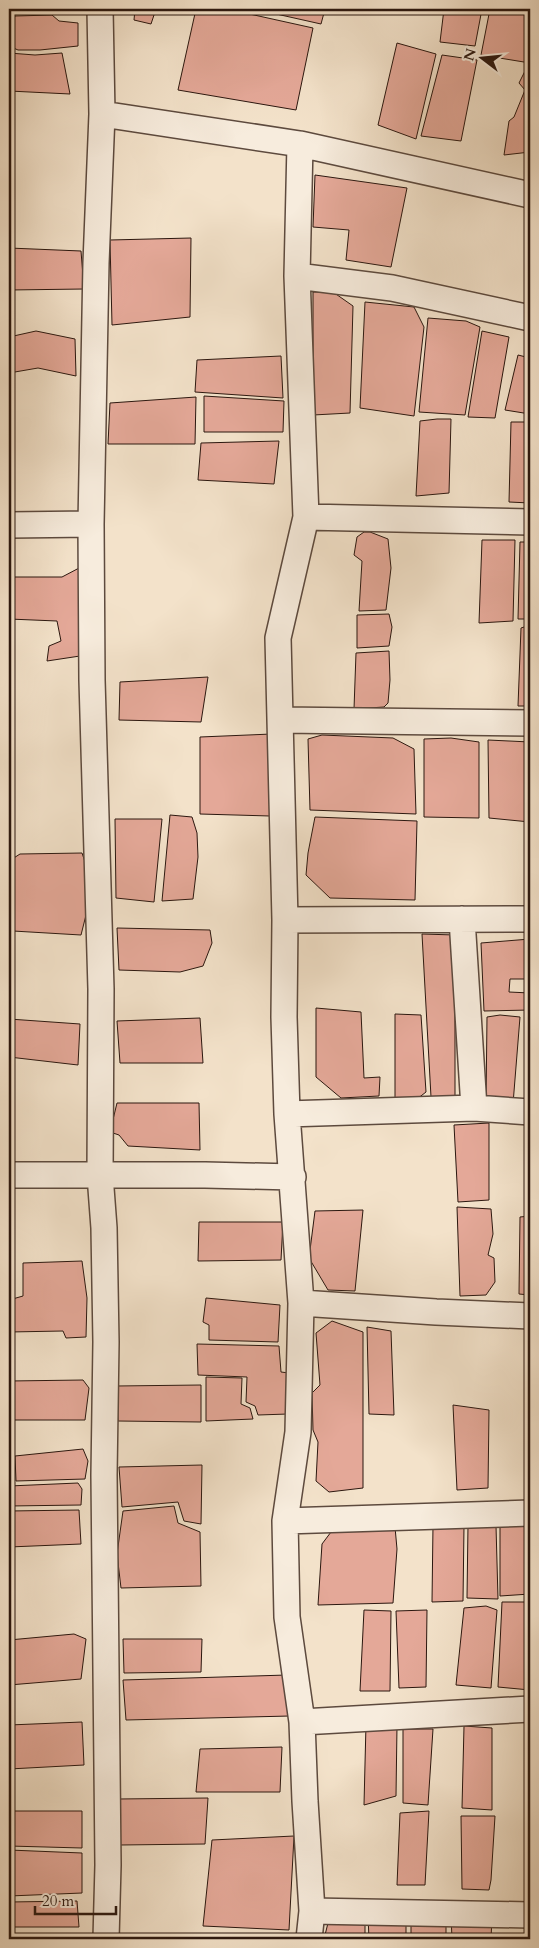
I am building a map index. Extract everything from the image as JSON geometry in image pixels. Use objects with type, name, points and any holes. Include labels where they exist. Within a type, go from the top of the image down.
[{"type":"street","points":[[100,9],[102,114],[96,263],[91,524],[92,680],[101,990],[100,1175],[104,1228],[106,1342],[104,1475],[108,1865],[106,1939]]},
{"type":"street","points":[[102,114],[300,144],[530,195]]},
{"type":"street","points":[[300,144],[297,276],[306,517],[278,638],[285,920],[284,1017],[287,1114],[301,1303],[298,1432],[284,1521],[287,1617],[302,1722],[312,1911],[309,1939]]},
{"type":"street","points":[[297,276],[392,288],[530,318]]},
{"type":"street","points":[[306,517],[530,522]]},
{"type":"street","points":[[9,525],[91,524]]},
{"type":"street","points":[[281,720],[530,723]]},
{"type":"street","points":[[462,918],[474,1108]]},
{"type":"street","points":[[285,920],[530,919]]},
{"type":"street","points":[[287,1114],[474,1108],[530,1112]]},
{"type":"street","points":[[9,1175],[293,1177]]},
{"type":"street","points":[[301,1303],[530,1316]]},
{"type":"street","points":[[284,1521],[530,1513]]},
{"type":"street","points":[[302,1722],[530,1709]]},
{"type":"street","points":[[312,1911],[530,1915]]},
{"type":"building","points":[[135,9],[156,9],[151,24],[134,20]]},
{"type":"building","points":[[196,9],[227,9],[313,28],[296,110],[178,90]]},
{"type":"building","points":[[254,9],[325,9],[321,24]]},
{"type":"building","points":[[444,9],[482,9],[475,46],[440,42]]},
{"type":"building","points":[[490,9],[530,9],[530,63],[481,55]]},
{"type":"building","points":[[52,15],[59,21],[78,23],[78,46],[18,50],[9,46],[9,26],[15,16]]},
{"type":"building","points":[[397,43],[436,54],[416,139],[378,125]]},
{"type":"building","points":[[9,53],[35,55],[62,53],[70,94],[9,91]]},
{"type":"building","points":[[442,55],[477,60],[461,141],[421,136]]},
{"type":"building","points":[[528,65],[530,66],[530,152],[504,155],[509,121],[514,117],[525,90],[519,83]]},
{"type":"building","points":[[315,175],[407,188],[391,267],[346,260],[349,230],[313,227]]},
{"type":"building","points":[[191,238],[190,317],[112,325],[110,240]]},
{"type":"building","points":[[9,248],[81,251],[84,289],[9,290]]},
{"type":"building","points":[[313,292],[333,292],[353,306],[350,413],[313,415]]},
{"type":"building","points":[[365,302],[414,307],[424,327],[414,416],[360,408]]},
{"type":"building","points":[[428,318],[466,321],[480,327],[465,415],[419,412]]},
{"type":"building","points":[[36,331],[75,339],[76,376],[38,368],[9,373],[9,337]]},
{"type":"building","points":[[482,331],[509,337],[495,418],[468,417]]},
{"type":"building","points":[[518,355],[530,358],[530,414],[505,410]]},
{"type":"building","points":[[281,356],[283,398],[195,392],[197,360]]},
{"type":"building","points":[[204,396],[284,401],[283,432],[204,432]]},
{"type":"building","points":[[196,397],[195,444],[108,444],[110,403]]},
{"type":"building","points":[[451,419],[449,493],[416,496],[420,421]]},
{"type":"building","points":[[511,422],[530,422],[530,503],[509,502]]},
{"type":"building","points":[[279,441],[274,484],[198,480],[201,443]]},
{"type":"building","points":[[364,532],[370,532],[388,539],[391,568],[386,610],[359,611],[362,561],[354,555],[357,537]]},
{"type":"building","points":[[482,540],[515,540],[513,621],[479,623]]},
{"type":"building","points":[[520,542],[530,542],[530,619],[518,619]]},
{"type":"building","points":[[81,567],[80,656],[47,661],[49,646],[61,641],[57,621],[9,619],[9,577],[62,577]]},
{"type":"building","points":[[389,614],[392,627],[389,646],[357,648],[357,615]]},
{"type":"building","points":[[530,625],[530,706],[518,706],[521,628]]},
{"type":"building","points":[[389,651],[390,680],[388,703],[384,707],[354,709],[356,653]]},
{"type":"building","points":[[208,677],[201,722],[119,720],[120,682]]},
{"type":"building","points":[[272,734],[270,816],[200,814],[200,737]]},
{"type":"building","points":[[322,735],[393,738],[414,749],[416,814],[310,810],[308,739]]},
{"type":"building","points":[[451,738],[479,742],[479,818],[424,817],[424,739]]},
{"type":"building","points":[[488,740],[530,742],[530,822],[489,818]]},
{"type":"building","points":[[170,815],[192,817],[197,833],[198,857],[193,899],[162,901]]},
{"type":"building","points":[[315,817],[417,821],[415,900],[330,898],[306,875]]},
{"type":"building","points":[[115,819],[162,819],[154,902],[116,898]]},
{"type":"building","points":[[82,853],[89,874],[89,903],[81,935],[13,931],[11,921],[9,920],[9,861],[20,854]]},
{"type":"building","points":[[117,928],[210,930],[212,943],[203,966],[180,972],[119,970]]},
{"type":"building","points":[[422,934],[455,935],[455,1096],[431,1097]]},
{"type":"building","points":[[530,939],[530,979],[510,979],[509,992],[530,993],[530,1010],[484,1011],[481,943]]},
{"type":"building","points":[[316,1008],[361,1012],[364,1078],[380,1077],[379,1096],[341,1098],[316,1077]]},
{"type":"building","points":[[395,1014],[421,1015],[426,1092],[417,1099],[395,1101]]},
{"type":"building","points":[[500,1015],[520,1017],[513,1104],[486,1103],[487,1017]]},
{"type":"building","points":[[200,1018],[203,1063],[120,1063],[117,1021]]},
{"type":"building","points":[[9,1019],[80,1024],[78,1065],[9,1057]]},
{"type":"building","points":[[117,1103],[199,1103],[200,1150],[128,1146],[119,1135],[110,1132]]},
{"type":"building","points":[[489,1123],[489,1200],[458,1202],[454,1125]]},
{"type":"building","points":[[457,1207],[491,1209],[493,1234],[488,1255],[494,1258],[495,1282],[486,1295],[460,1296]]},
{"type":"building","points":[[363,1210],[355,1291],[328,1290],[309,1258],[315,1211]]},
{"type":"building","points":[[530,1216],[530,1295],[519,1294],[520,1217]]},
{"type":"building","points":[[199,1222],[283,1222],[281,1260],[198,1261]]},
{"type":"building","points":[[82,1261],[87,1298],[86,1337],[66,1338],[63,1331],[9,1332],[9,1300],[23,1296],[23,1263]]},
{"type":"building","points":[[206,1298],[280,1305],[278,1342],[209,1340],[209,1325],[203,1322]]},
{"type":"building","points":[[332,1321],[363,1332],[363,1488],[329,1492],[316,1481],[318,1442],[313,1430],[312,1393],[320,1385],[316,1333]]},
{"type":"building","points":[[367,1327],[391,1331],[394,1415],[369,1414]]},
{"type":"building","points":[[197,1344],[279,1346],[281,1372],[289,1373],[288,1414],[258,1415],[255,1406],[246,1402],[247,1377],[198,1375]]},
{"type":"building","points":[[206,1377],[242,1378],[241,1404],[250,1408],[253,1419],[206,1421]]},
{"type":"building","points":[[83,1380],[89,1388],[85,1420],[9,1420],[9,1381]]},
{"type":"building","points":[[201,1385],[201,1422],[118,1421],[116,1386]]},
{"type":"building","points":[[453,1405],[489,1410],[488,1488],[457,1490]]},
{"type":"building","points":[[83,1449],[88,1461],[85,1479],[16,1481],[15,1456]]},
{"type":"building","points":[[202,1465],[201,1524],[184,1521],[178,1502],[122,1507],[119,1467]]},
{"type":"building","points":[[78,1483],[82,1489],[81,1505],[9,1506],[9,1486]]},
{"type":"building","points":[[174,1506],[178,1523],[200,1532],[201,1586],[121,1588],[117,1554],[123,1511]]},
{"type":"building","points":[[79,1510],[81,1544],[9,1547],[9,1511]]},
{"type":"building","points":[[530,1522],[530,1594],[500,1596],[500,1524]]},
{"type":"building","points":[[337,1524],[395,1527],[397,1549],[393,1603],[318,1605],[322,1544]]},
{"type":"building","points":[[433,1525],[464,1526],[463,1601],[432,1602]]},
{"type":"building","points":[[468,1525],[496,1526],[498,1599],[467,1598]]},
{"type":"building","points":[[502,1602],[530,1602],[530,1690],[498,1687]]},
{"type":"building","points":[[486,1606],[497,1610],[491,1688],[456,1685],[464,1608]]},
{"type":"building","points":[[364,1610],[391,1611],[390,1691],[360,1691]]},
{"type":"building","points":[[427,1610],[426,1687],[399,1688],[396,1611]]},
{"type":"building","points":[[74,1634],[86,1639],[81,1679],[9,1685],[9,1640]]},
{"type":"building","points":[[123,1639],[202,1639],[201,1672],[124,1673]]},
{"type":"building","points":[[287,1675],[290,1716],[126,1720],[123,1680]]},
{"type":"building","points":[[82,1722],[84,1765],[9,1769],[9,1725]]},
{"type":"building","points":[[366,1724],[397,1726],[396,1796],[364,1805]]},
{"type":"building","points":[[464,1726],[492,1728],[492,1810],[462,1808]]},
{"type":"building","points":[[403,1729],[433,1729],[428,1805],[403,1803]]},
{"type":"building","points":[[282,1747],[280,1792],[196,1792],[200,1749]]},
{"type":"building","points":[[208,1798],[205,1844],[120,1845],[118,1799]]},
{"type":"building","points":[[526,1805],[530,1805],[530,1883],[525,1883]]},
{"type":"building","points":[[9,1811],[82,1811],[82,1848],[9,1846]]},
{"type":"building","points":[[429,1811],[425,1885],[397,1885],[400,1813]]},
{"type":"building","points":[[461,1816],[495,1816],[489,1890],[462,1889]]},
{"type":"building","points":[[294,1836],[289,1930],[203,1926],[212,1840]]},
{"type":"building","points":[[9,1850],[82,1853],[82,1893],[9,1896]]},
{"type":"building","points":[[77,1901],[79,1927],[9,1927],[9,1902]]},
{"type":"building","points":[[411,1915],[446,1916],[446,1939],[411,1939]]},
{"type":"building","points":[[451,1915],[492,1917],[491,1939],[452,1939]]},
{"type":"building","points":[[368,1916],[406,1917],[406,1939],[369,1939]]},
{"type":"building","points":[[328,1923],[365,1924],[365,1939],[324,1939]]}]
